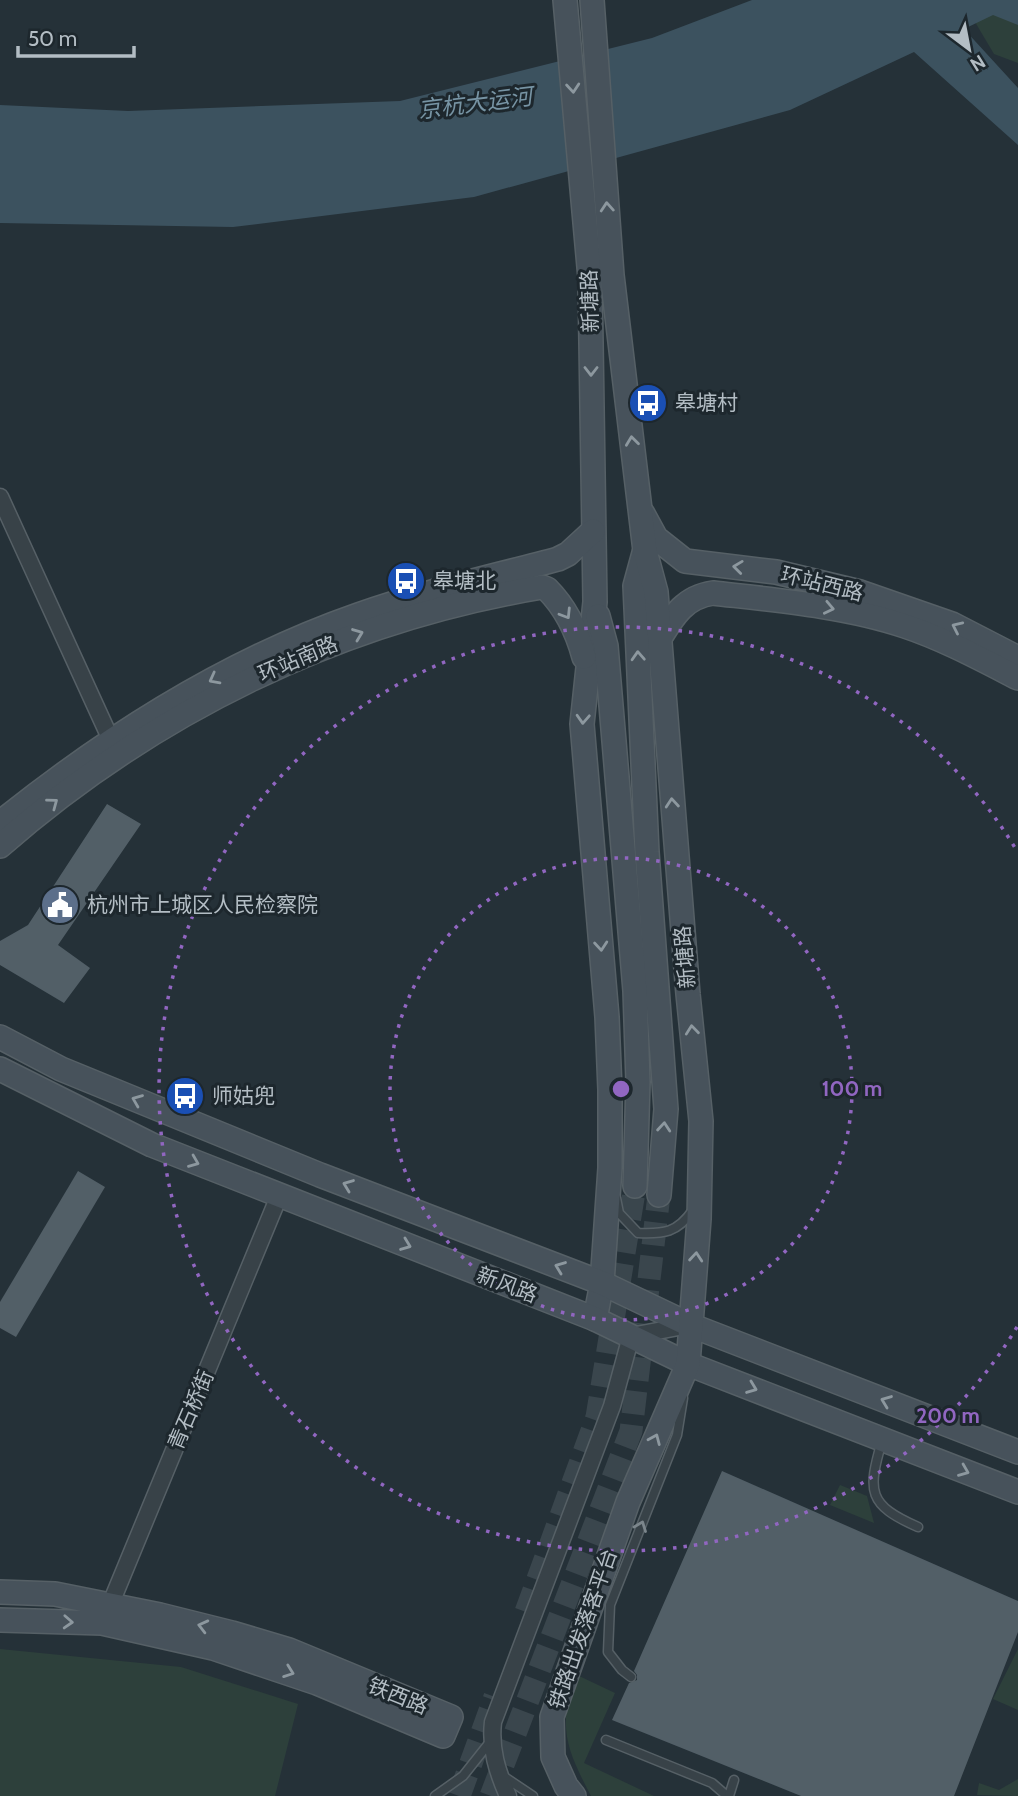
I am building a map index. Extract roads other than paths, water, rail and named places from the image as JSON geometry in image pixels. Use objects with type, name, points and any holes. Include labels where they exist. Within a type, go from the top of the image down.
[{"type":"main road","name":"新塘路","points":[[592,0],[601,277],[593,531],[595,602],[582,724],[607,1017],[610,1168],[602,1283],[595,1319]]},
{"type":"main road","name":"新塘路","points":[[566,10],[601,277],[645,551],[656,592],[671,796],[701,1121],[699,1201],[688,1364]]},
{"type":"main road","name":"环站西路","points":[[640,509],[656,538],[685,561],[776,572],[860,592],[952,624],[1018,658]]},
{"type":"main road","name":"环站南路","points":[[0,823],[49,783],[111,740],[193,690],[288,642],[356,615],[436,589],[558,559],[568,554],[593,531]]},
{"type":"main road","name":"新塘路","points":[[645,551],[635,586],[647,852],[666,1109],[659,1195]]},
{"type":"main road","name":"环站南路","points":[[0,846],[90,775],[175,720],[261,674],[333,644],[415,615],[541,587],[547,589],[563,607],[578,635],[588,670]]},
{"type":"main road","name":"环站西路","points":[[660,638],[674,614],[688,601],[713,593],[820,606],[904,625],[1018,678]]},
{"type":"main road","name":"新塘路","points":[[595,602],[606,646],[635,990],[638,1082],[635,1186]]},
{"type":"main road","name":"新风路","points":[[0,1037],[87,1080],[602,1283],[690,1325],[1018,1452]]},
{"type":"main road","name":"新风路","points":[[0,1069],[152,1145],[595,1319],[688,1364],[1018,1492]]},
{"type":"main road","name":"铁路出发落客平台","points":[[574,1796],[566,1786],[553,1757],[552,1717],[628,1502],[688,1364]]},
{"type":"main road","name":"铁西路","points":[[0,1592],[55,1594],[106,1614],[239,1655],[317,1683],[443,1736],[451,1717],[289,1650],[232,1633],[106,1614],[0,1620]]},
{"type":"street","points":[[0,497],[111,740]]},
{"type":"street","name":"青石桥街","points":[[106,1614],[279,1196]]},
{"type":"street","points":[[508,1796],[497,1772],[490,1742],[493,1721],[612,1406],[631,1336],[690,1325]]},
{"type":"lane","points":[[610,1168],[619,1213],[638,1233],[664,1234],[686,1219],[699,1201]]},
{"type":"lane","points":[[631,1677],[608,1652],[610,1605],[677,1435],[688,1364]]},
{"type":"lane","points":[[883,1438],[873,1474],[875,1494],[880,1505],[895,1517],[918,1527]]},
{"type":"lane","points":[[607,1740],[712,1783],[728,1796],[734,1780]]},
{"type":"lane","points":[[435,1796],[463,1776],[490,1742]]},
{"type":"lane","points":[[497,1772],[533,1796]]},
{"type":"water","name":"京杭大运河","points":[[752,0],[1018,0],[1018,25],[993,15],[964,29],[1018,88],[1018,145],[914,52],[790,110],[474,197],[233,227],[0,223],[0,105],[128,111],[400,101],[652,38]]},
{"type":"tunnel","points":[[526,1612],[597,1417],[635,1186]]},
{"type":"tunnel","points":[[491,1796],[631,1431],[659,1195]]},
{"type":"tunnel","points":[[459,1796],[495,1697]]},
{"type":"place","name":"皋塘村","points":[[648,403]]},
{"type":"place","name":"皋塘北","points":[[406,581]]},
{"type":"place","name":"杭州市上城区人民检察院","points":[[60,905]]},
{"type":"place","name":"师姑兜","points":[[185,1096]]}]
